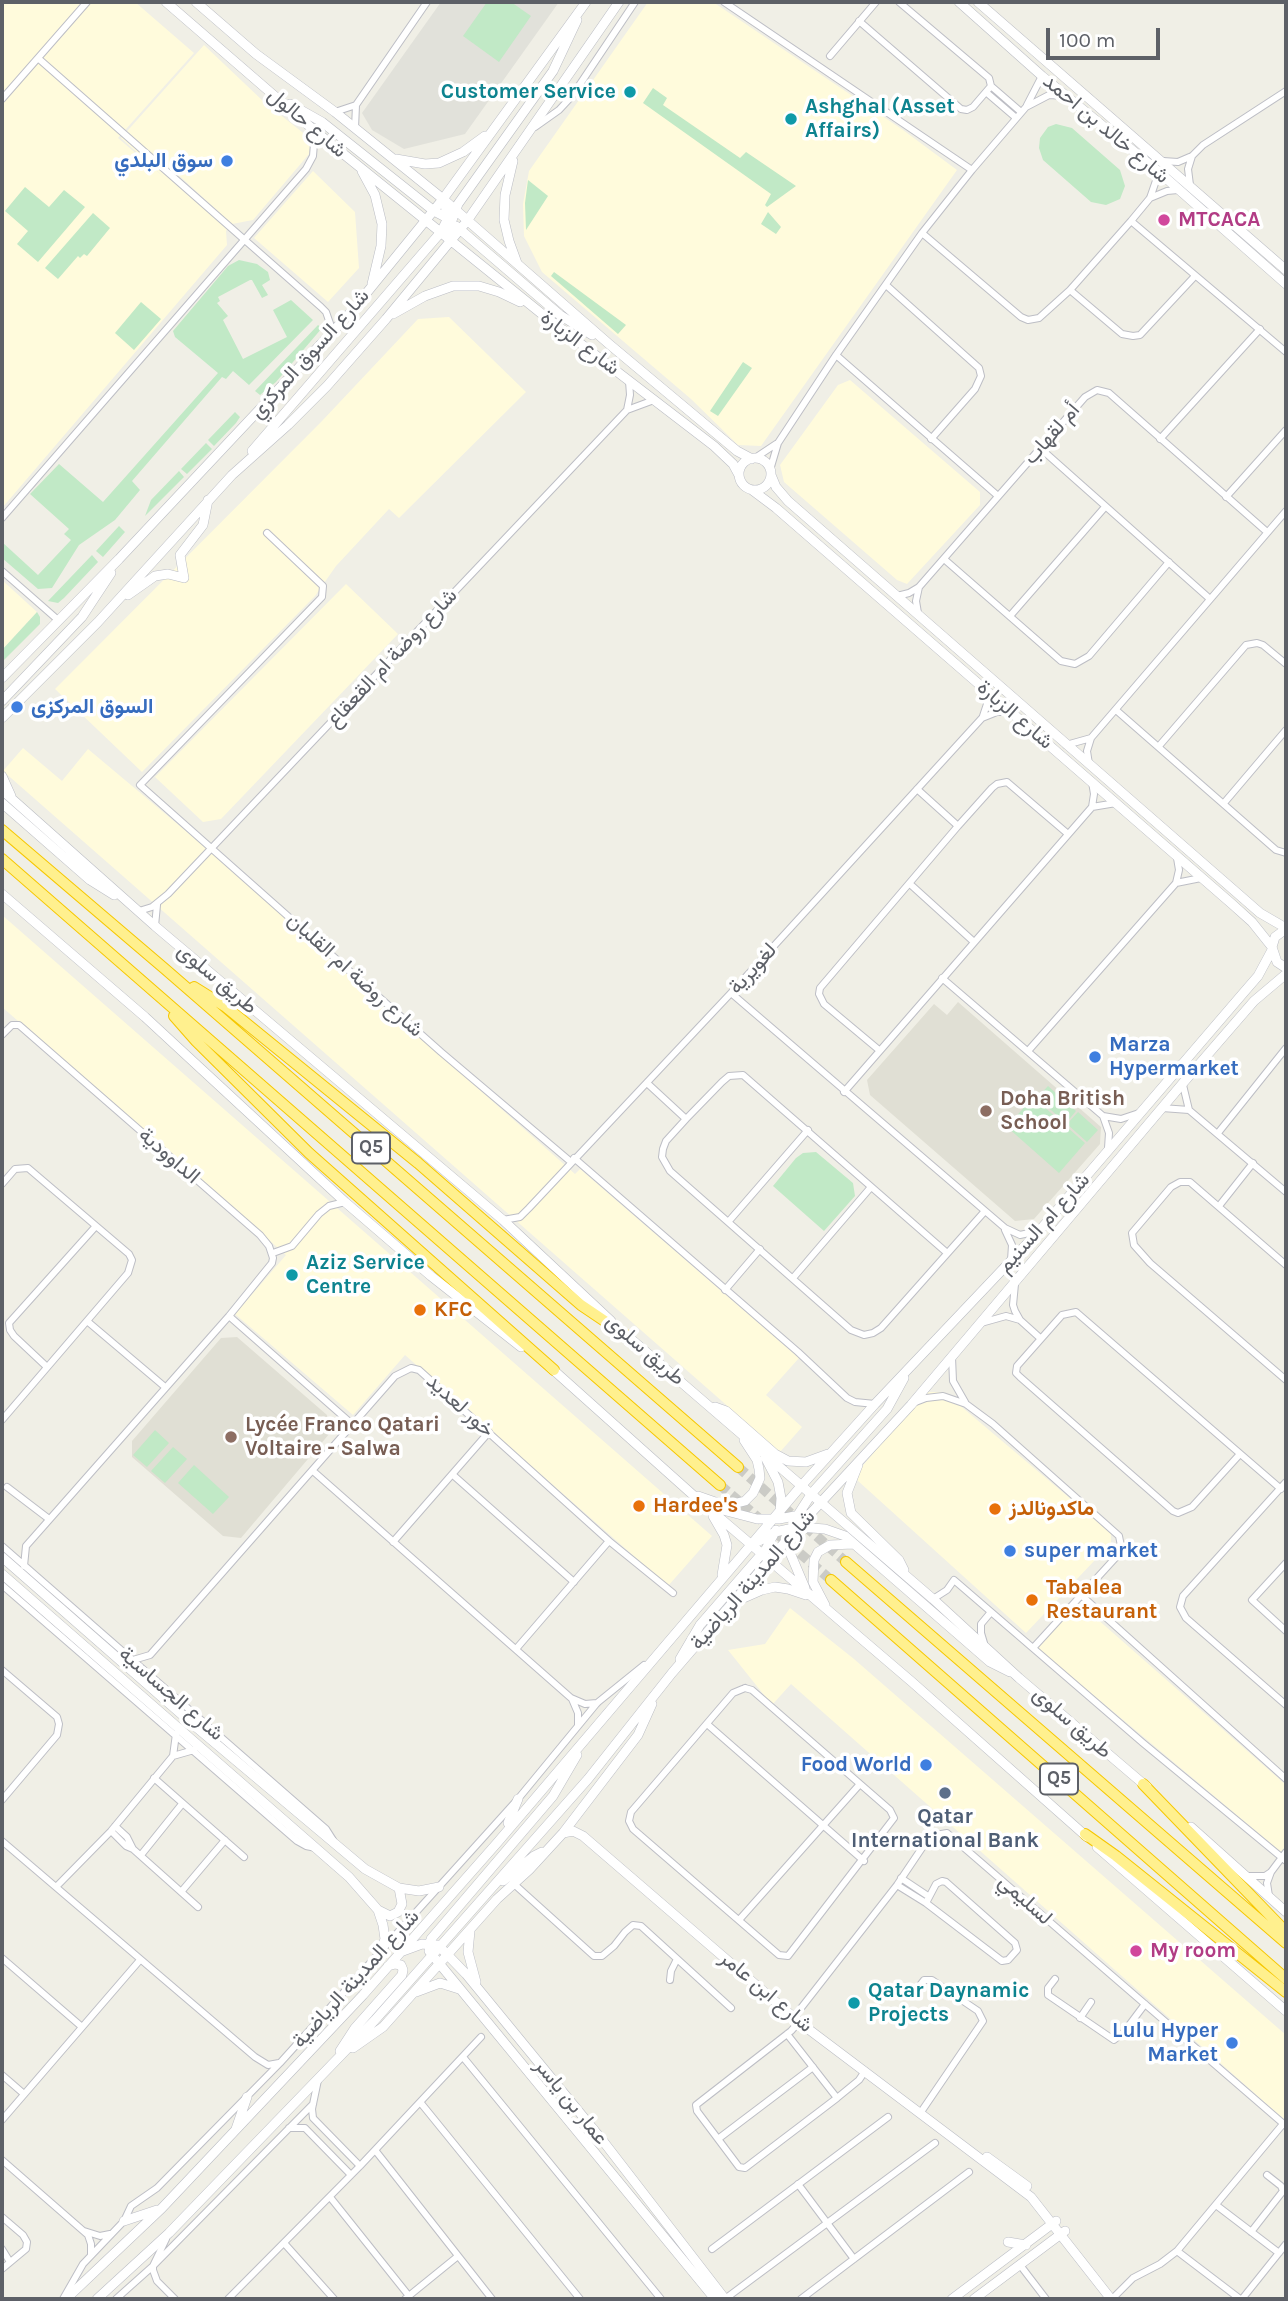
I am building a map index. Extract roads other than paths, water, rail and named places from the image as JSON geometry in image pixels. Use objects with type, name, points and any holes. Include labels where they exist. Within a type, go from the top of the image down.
[{"type":"highway","name":"طريق سلوى","points":[[2,830],[738,1467]]},
{"type":"highway","name":"Q5","points":[[2,859],[720,1485]]},
{"type":"highway","points":[[165,969],[226,1007],[418,1163],[581,1304],[627,1336]]},
{"type":"highway","points":[[147,985],[196,1041],[309,1153],[554,1370]]},
{"type":"highway","name":"طريق سلوى","points":[[846,1562],[1286,1943]]},
{"type":"highway","name":"Q5","points":[[831,1580],[1286,1979]]},
{"type":"highway","points":[[1143,1784],[1286,1932]]},
{"type":"highway","points":[[1085,1834],[1286,1992]]},
{"type":"main road","name":"شارع حالول","points":[[166,2],[315,131],[451,240]]},
{"type":"main road","name":"شارع حالول","points":[[196,2],[256,54],[335,112],[443,199]]},
{"type":"main road","name":"شارع السوق المركزي","points":[[2,718],[98,622],[232,475],[308,405],[386,319],[451,240],[452,220],[467,220],[619,2]]},
{"type":"main road","name":"شارع خالد بن احمد","points":[[959,2],[1042,76],[1160,172],[1286,284]]},
{"type":"main road","name":"شارع خالد بن احمد","points":[[978,2],[1286,270]]},
{"type":"main road","points":[[232,475],[452,220],[464,194],[553,71],[584,4]]},
{"type":"main road","name":"شارع السوق المركزي","points":[[2,678],[119,559],[333,332],[434,211],[584,4]]},
{"type":"main road","points":[[270,92],[322,122],[434,211],[452,220],[560,314],[609,344]]},
{"type":"main road","points":[[391,157],[412,163],[439,163],[463,152],[495,128]]},
{"type":"main road","points":[[515,153],[505,195],[504,220],[519,267]]},
{"type":"main road","points":[[357,164],[375,195],[382,224],[379,260],[371,287]]},
{"type":"main road","points":[[443,199],[452,220]]},
{"type":"main road","points":[[427,220],[467,220]]},
{"type":"main road","name":"شارع الزبارة","points":[[467,220],[737,451],[753,458]]},
{"type":"main road","name":"شارع الزبارة","points":[[451,240],[724,455],[739,475]]},
{"type":"main road","points":[[386,319],[438,290],[467,285],[499,292],[542,314]]},
{"type":"main road","points":[[753,458],[764,461],[770,472],[765,486],[752,490],[744,486],[739,475],[744,462],[753,458]]},
{"type":"main road","name":"شارع الزبارة","points":[[770,472],[776,487],[788,501],[1260,913],[1286,929]]},
{"type":"main road","name":"شارع الزبارة","points":[[752,490],[1252,922],[1272,949],[1276,962],[1286,968]]},
{"type":"main road","points":[[98,622],[135,589],[155,576],[168,574],[184,578],[180,569],[180,555],[203,525],[208,500]]},
{"type":"main road","points":[[2,701],[82,617],[119,559]]},
{"type":"main road","points":[[2,776],[14,801]]},
{"type":"main road","name":"طريق سلوى","points":[[2,790],[155,926],[503,1220],[627,1336],[933,1598],[1019,1678],[1286,1912]]},
{"type":"main road","points":[[2,803],[90,880],[128,902]]},
{"type":"main road","points":[[2,894],[145,1017],[345,1202],[460,1300],[554,1370],[703,1504],[1286,2011]]},
{"type":"main road","name":"شارع ام السنيم","points":[[802,1485],[1040,1230],[1252,983],[1272,949],[1275,937],[1286,929]]},
{"type":"main road","name":"شارع ام السنيم","points":[[822,1502],[911,1405],[1254,1001],[1286,974]]},
{"type":"main road","points":[[811,1597],[794,1568],[790,1549],[796,1517],[812,1493],[887,1409],[906,1373]]},
{"type":"main road","points":[[709,1405],[726,1411],[775,1454],[788,1461],[806,1462],[833,1452]]},
{"type":"main road","points":[[693,1495],[718,1503],[733,1504],[745,1501],[755,1490],[760,1478],[757,1460],[730,1423]]},
{"type":"main road","points":[[672,1673],[700,1625],[761,1554],[775,1532],[781,1498],[778,1482],[760,1450]]},
{"type":"main road","points":[[862,1456],[848,1489],[850,1513],[899,1560],[906,1575]]},
{"type":"main road","name":"شارع المدينة الرياضية","points":[[64,2299],[162,2208],[386,1967],[497,1843],[721,1578],[778,1517],[802,1485]]},
{"type":"main road","points":[[703,1504],[739,1516],[796,1517],[822,1502]]},
{"type":"main road","name":"شارع المدينة الرياضية","points":[[97,2299],[169,2233],[342,2054],[587,1779],[672,1673],[793,1531],[822,1502]]},
{"type":"main road","points":[[703,1504],[722,1529],[726,1542],[727,1554],[721,1578]]},
{"type":"main road","points":[[751,1545],[775,1532],[831,1530],[858,1546],[990,1662],[1019,1678]]},
{"type":"main road","points":[[832,1614],[813,1582],[814,1560],[821,1550],[830,1545],[844,1543],[858,1546]]},
{"type":"main road","name":"شارع الجساسية","points":[[5,1555],[164,1699],[335,1845],[365,1870],[399,1888]]},
{"type":"main road","name":"شارع الجساسية","points":[[2,1574],[317,1848],[349,1877],[378,1910]]},
{"type":"main road","points":[[732,1604],[775,1587],[811,1597]]},
{"type":"main road","points":[[103,1645],[115,1645]]},
{"type":"main road","points":[[162,1686],[164,1699]]},
{"type":"main road","name":"شارع المدينة الرياضية","points":[[342,2054],[379,2031],[562,1833],[638,1735],[658,1691]]},
{"type":"main road","points":[[158,1710],[165,1725]]},
{"type":"main road","points":[[396,1955],[413,1946],[429,1943],[553,1796],[588,1736]]},
{"type":"main road","points":[[497,1843],[518,1799]]},
{"type":"main road","points":[[580,1812],[579,1823],[583,1836]]},
{"type":"main road","points":[[562,1833],[573,1831],[583,1836]]},
{"type":"main road","name":"شارع ابن عامر","points":[[583,1836],[797,2020],[1040,2198],[1111,2299]]},
{"type":"main road","points":[[486,1895],[534,1856],[548,1849]]},
{"type":"main road","points":[[378,1910],[390,1916],[398,1912],[402,1904],[399,1888],[419,1891],[439,1887]]},
{"type":"main road","points":[[378,1910],[385,1938],[380,1954]]},
{"type":"main road","points":[[473,1927],[468,1939],[468,1952],[478,1987]]},
{"type":"main road","points":[[429,1943],[431,1956]]},
{"type":"main road","name":"عمار بن ياسر","points":[[429,1943],[440,1946],[478,1987],[603,2141],[725,2299]]},
{"type":"main road","name":"عمار بن ياسر","points":[[431,1956],[463,1991],[701,2282],[712,2299]]},
{"type":"main road","points":[[330,2067],[355,2028],[403,1974],[400,1964],[386,1967]]},
{"type":"main road","points":[[411,1994],[440,1983],[463,1991]]},
{"type":"main road","points":[[235,2132],[247,2098]]},
{"type":"main road","points":[[124,2221],[162,2208]]},
{"type":"main road","points":[[952,2299],[1056,2222]]},
{"type":"main road","points":[[974,2299],[988,2295],[1020,2265],[1063,2232]]},
{"type":"main road","points":[[1007,2242],[1026,2245]]},
{"type":"street","points":[[2,99],[88,2]]},
{"type":"street","points":[[355,128],[356,106],[427,2]]},
{"type":"street","name":"شارع السوق المركزي","points":[[531,130],[559,110],[572,96],[635,2]]},
{"type":"street","points":[[724,2],[972,170]]},
{"type":"street","points":[[830,56],[876,2]]},
{"type":"street","points":[[859,21],[961,109],[970,109],[989,90],[989,78],[899,2]]},
{"type":"street","points":[[39,60],[321,307],[326,312],[333,332]]},
{"type":"street","points":[[770,472],[778,443],[836,355],[922,233],[1021,112],[1042,76]]},
{"type":"street","points":[[989,90],[1021,112]]},
{"type":"street","points":[[1161,160],[1178,162],[1192,156],[1203,145],[1286,91]]},
{"type":"street","points":[[1021,112],[1048,95],[1066,96]]},
{"type":"street","points":[[335,112],[356,106]]},
{"type":"street","points":[[2,518],[242,239],[299,177],[313,156],[315,131]]},
{"type":"street","points":[[1190,185],[1188,169],[1192,156]]},
{"type":"street","points":[[922,233],[1021,317],[1028,320],[1040,318],[1070,290],[1150,198],[1160,172]]},
{"type":"street","points":[[1150,198],[1178,190]]},
{"type":"street","points":[[1131,221],[1286,352]]},
{"type":"street","points":[[1070,290],[1122,334],[1133,336],[1140,335],[1195,276]]},
{"type":"street","points":[[886,285],[974,362],[981,376],[975,389],[931,439]]},
{"type":"street","points":[[1160,439],[1261,329]]},
{"type":"street","points":[[836,355],[998,496]]},
{"type":"street","points":[[627,410],[631,395],[628,379]]},
{"type":"street","name":"أم لقهاب","points":[[897,596],[919,587],[1085,397],[1097,390],[1109,393],[1267,532]]},
{"type":"street","name":"شارع روضة ام القعقاع","points":[[138,911],[156,905],[627,410],[656,400]]},
{"type":"street","points":[[1226,497],[1286,430]]},
{"type":"street","points":[[753,458],[778,443]]},
{"type":"street","points":[[1040,448],[1210,598]]},
{"type":"street","points":[[1010,615],[1105,507]]},
{"type":"street","points":[[1089,765],[1087,751],[1091,738],[1286,510]]},
{"type":"street","name":"شارع روضة ام القلبان","points":[[267,533],[323,586],[322,597],[141,785],[441,1052],[573,1160],[798,1352],[847,1398],[855,1402],[875,1404]]},
{"type":"street","points":[[944,559],[1061,661],[1075,664],[1089,656],[1169,562]]},
{"type":"street","points":[[2,571],[58,621]]},
{"type":"street","points":[[918,615],[916,601],[919,587]]},
{"type":"street","points":[[1159,746],[1246,645],[1263,645],[1286,664]]},
{"type":"street","points":[[982,718],[987,704],[984,689]]},
{"type":"street","points":[[1116,710],[1276,850],[1286,853]]},
{"type":"street","points":[[982,718],[997,712],[1011,712]]},
{"type":"street","name":"لغويرية","points":[[520,1217],[731,993],[982,718]]},
{"type":"street","points":[[1224,803],[1286,730]]},
{"type":"street","points":[[1066,745],[1091,738]]},
{"type":"street","points":[[844,1092],[1092,807],[1094,794],[1091,781]]},
{"type":"street","points":[[879,1050],[824,1004],[819,994],[820,988],[958,826],[992,788],[1007,782],[1068,834]]},
{"type":"street","points":[[917,789],[958,826]]},
{"type":"street","points":[[1092,807],[1116,803]]},
{"type":"street","points":[[1028,1051],[1176,883],[1179,870],[1177,858]]},
{"type":"street","points":[[1176,883],[1201,878]]},
{"type":"street","points":[[909,884],[974,942]]},
{"type":"street","points":[[155,926],[156,905]]},
{"type":"street","points":[[942,978],[1103,1116],[1109,1133],[1108,1150]]},
{"type":"street","points":[[731,993],[1004,1228],[1020,1234],[1040,1230]]},
{"type":"street","name":"الداوودية","points":[[3,1029],[19,1025],[260,1235],[273,1253]]},
{"type":"street","points":[[1218,1133],[1286,1048]]},
{"type":"street","points":[[946,1252],[743,1075],[729,1076],[722,1082],[666,1141],[663,1149],[665,1165],[851,1330],[864,1335],[881,1328],[985,1211]]},
{"type":"street","points":[[647,1083],[686,1118]]},
{"type":"street","points":[[1183,1083],[1189,1110],[1286,1192]]},
{"type":"street","points":[[1162,1108],[1189,1110]]},
{"type":"street","points":[[1103,1116],[1121,1119],[1140,1112]]},
{"type":"street","points":[[729,1222],[808,1130]]},
{"type":"street","points":[[1219,1206],[1253,1163]]},
{"type":"street","points":[[2,1184],[15,1170],[28,1168],[130,1254],[132,1267],[2,1420]]},
{"type":"street","points":[[1286,1265],[1190,1182],[1175,1184],[1135,1229],[1132,1238],[1134,1245],[1150,1262],[1286,1380]]},
{"type":"street","points":[[793,1278],[871,1187]]},
{"type":"street","points":[[329,1206],[331,1189]]},
{"type":"street","points":[[5,1555],[26,1546],[229,1316],[272,1263],[273,1253],[292,1246],[329,1206],[345,1202]]},
{"type":"street","points":[[503,1220],[520,1217],[521,1236]]},
{"type":"street","points":[[47,1367],[14,1336],[9,1323],[96,1226]]},
{"type":"street","points":[[1004,1228],[1012,1245],[1010,1262]]},
{"type":"street","points":[[725,1290],[760,1249]]},
{"type":"street","points":[[1015,1284],[1013,1305],[1020,1320],[1040,1338]]},
{"type":"street","points":[[1240,1454],[1192,1507],[1178,1513],[1020,1377],[1016,1373],[1017,1366],[1062,1315],[1076,1312],[1281,1489]]},
{"type":"street","points":[[229,1316],[353,1425]]},
{"type":"street","points":[[981,1323],[1006,1316],[1020,1320]]},
{"type":"street","points":[[87,1321],[165,1387]]},
{"type":"street","points":[[953,1354],[953,1381],[966,1404]]},
{"type":"street","name":"خور لعديد","points":[[150,1655],[395,1376],[411,1368],[419,1370],[609,1541],[673,1593]]},
{"type":"street","points":[[911,1405],[935,1396],[951,1397],[966,1404],[993,1424],[1119,1536],[1121,1546],[1118,1555],[1033,1648]]},
{"type":"street","points":[[393,1542],[489,1432]]},
{"type":"street","points":[[313,1471],[571,1698],[584,1704],[597,1703]]},
{"type":"street","points":[[453,1475],[574,1582]]},
{"type":"street","points":[[1286,1482],[1183,1596],[1180,1607],[1186,1618],[1286,1705]]},
{"type":"street","points":[[7,1487],[49,1520]]},
{"type":"street","points":[[516,1649],[609,1541]]},
{"type":"street","name":"شارع الجساسية","points":[[2,1546],[5,1555],[24,1566],[326,1829],[335,1845]]},
{"type":"street","points":[[24,1566],[26,1546]]},
{"type":"street","points":[[1286,1563],[1252,1600],[1286,1631]]},
{"type":"street","points":[[933,1598],[947,1590],[954,1580],[1285,1857],[1270,1872],[1257,1877],[1246,1876]]},
{"type":"street","name":"شارع الجساسية","points":[[2,1585],[297,1841],[317,1848]]},
{"type":"street","points":[[1082,1597],[1286,1779]]},
{"type":"street","points":[[984,1643],[981,1623],[991,1612]]},
{"type":"street","points":[[134,1660],[150,1655],[149,1674]]},
{"type":"street","name":"شارع المدينة الرياضية","points":[[64,2299],[91,2255],[124,2221],[131,2206],[157,2188],[281,2063],[518,1799],[597,1703],[652,1660]]},
{"type":"street","points":[[2,1670],[57,1717],[59,1724],[57,1735],[2,1800]]},
{"type":"street","points":[[745,1688],[752,1690],[890,1810],[894,1818],[864,1861],[788,1956],[779,1955],[633,1829],[629,1821],[631,1812],[707,1724],[733,1693],[745,1688]]},
{"type":"street","points":[[571,1698],[578,1713],[578,1727]]},
{"type":"street","points":[[707,1724],[864,1861]]},
{"type":"street","points":[[55,1887],[113,1829],[173,1756],[176,1734]]},
{"type":"street","points":[[173,1756],[194,1750]]},
{"type":"street","points":[[154,1778],[244,1857]]},
{"type":"street","points":[[739,1920],[860,1784]]},
{"type":"street","points":[[141,1855],[183,1804]]},
{"type":"street","points":[[113,1829],[127,1846],[141,1855],[198,1907]]},
{"type":"street","name":"لسليمي","points":[[718,2139],[696,2109],[697,2103],[787,2034],[930,1836],[936,1833],[947,1833],[1285,2125]]},
{"type":"street","points":[[181,1892],[225,1840]]},
{"type":"street","points":[[2,1841],[255,2057],[270,2065],[281,2063]]},
{"type":"street","points":[[1270,1872],[1267,1883],[1270,1898]]},
{"type":"street","points":[[899,1882],[927,1900],[1002,1961],[1008,1960],[1017,1950],[1015,1943],[946,1882],[936,1884],[927,1900]]},
{"type":"street","points":[[514,1884],[594,1955],[602,1956],[633,1925],[641,1926],[731,2008]]},
{"type":"street","points":[[2,1958],[82,2027]]},
{"type":"street","points":[[2,2120],[140,1959]]},
{"type":"street","points":[[670,1980],[671,1970],[677,1959]]},
{"type":"street","points":[[1055,1979],[1048,1988],[1048,1995],[1114,2040],[1124,2032],[1145,2004]]},
{"type":"street","points":[[917,1989],[924,1980],[932,1980],[978,2011],[983,2021],[921,2112]]},
{"type":"street","points":[[1080,2018],[1091,2002]]},
{"type":"street","points":[[787,2034],[837,2098]]},
{"type":"street","points":[[233,2298],[481,2037]]},
{"type":"street","points":[[255,2057],[263,2071],[261,2082]]},
{"type":"street","points":[[463,2057],[661,2299]]},
{"type":"street","points":[[813,2067],[718,2139],[739,2167],[745,2168],[837,2098],[866,2071]]},
{"type":"street","points":[[2,2075],[24,2094]]},
{"type":"street","name":"شارع المدينة الرياضية","points":[[313,2104],[318,2080]]},
{"type":"street","points":[[420,2102],[580,2299]]},
{"type":"street","points":[[116,2299],[153,2266],[313,2104]]},
{"type":"street","points":[[313,2104],[314,2121],[360,2166]]},
{"type":"street","points":[[712,2249],[888,2117]]},
{"type":"street","points":[[1111,2299],[1133,2278],[1160,2264],[1177,2251],[1285,2125]]},
{"type":"street","points":[[287,2128],[305,2128],[351,2175]]},
{"type":"street","points":[[725,2299],[935,2143]]},
{"type":"street","points":[[375,2150],[492,2299]]},
{"type":"street","points":[[2,2160],[82,2230],[90,2239],[91,2255]]},
{"type":"street","points":[[801,2299],[969,2172]]},
{"type":"street","points":[[1251,2232],[1283,2191],[1281,2186],[1267,2175]]},
{"type":"street","points":[[798,2185],[854,2259]]},
{"type":"street","points":[[330,2197],[407,2298],[458,2256]]},
{"type":"street","points":[[1216,2205],[1279,2253]]},
{"type":"street","points":[[2,2217],[23,2235],[27,2242],[26,2249],[2,2269]]},
{"type":"street","points":[[82,2230],[100,2236],[113,2233]]},
{"type":"street","points":[[156,2281],[153,2266],[169,2233]]},
{"type":"street","points":[[285,2242],[334,2299]]},
{"type":"street","points":[[1177,2251],[1241,2299],[1286,2244]]},
{"type":"street","points":[[2,2249],[10,2262]]},
{"type":"street","points":[[1020,2265],[1046,2299]]},
{"type":"street","points":[[133,2284],[144,2279],[156,2281],[175,2299]]},
{"type":"tunnel","points":[[738,1467],[846,1562]]},
{"type":"tunnel","points":[[720,1485],[831,1580]]},
{"type":"place","name":"Customer Service","points":[[630,92]]},
{"type":"place","name":"Ashghal (Asset Affairs)","points":[[791,119]]},
{"type":"place","name":"سوق البلدي","points":[[227,161]]},
{"type":"place","name":"MTCACA","points":[[1164,220]]},
{"type":"place","name":"السوق المركزى","points":[[17,707]]},
{"type":"place","name":"Marza Hypermarket","points":[[1095,1057]]},
{"type":"place","name":"Doha British School","points":[[986,1111]]},
{"type":"place","name":"Aziz Service Centre","points":[[292,1275]]},
{"type":"place","name":"KFC","points":[[420,1310]]},
{"type":"place","name":"Lycée Franco Qatari Voltaire - Salwa","points":[[231,1437]]},
{"type":"place","name":"Hardee's","points":[[639,1506]]},
{"type":"place","name":"ماكدونالدز","points":[[995,1509]]},
{"type":"place","name":"super market","points":[[1010,1551]]},
{"type":"place","name":"Tabalea Restaurant","points":[[1032,1600]]},
{"type":"place","name":"Food World","points":[[926,1765]]},
{"type":"place","name":"Qatar International Bank","points":[[945,1793]]},
{"type":"place","name":"My room","points":[[1136,1951]]},
{"type":"place","name":"Qatar Daynamic Projects","points":[[854,2003]]},
{"type":"place","name":"Lulu Hyper Market","points":[[1232,2043]]}]
